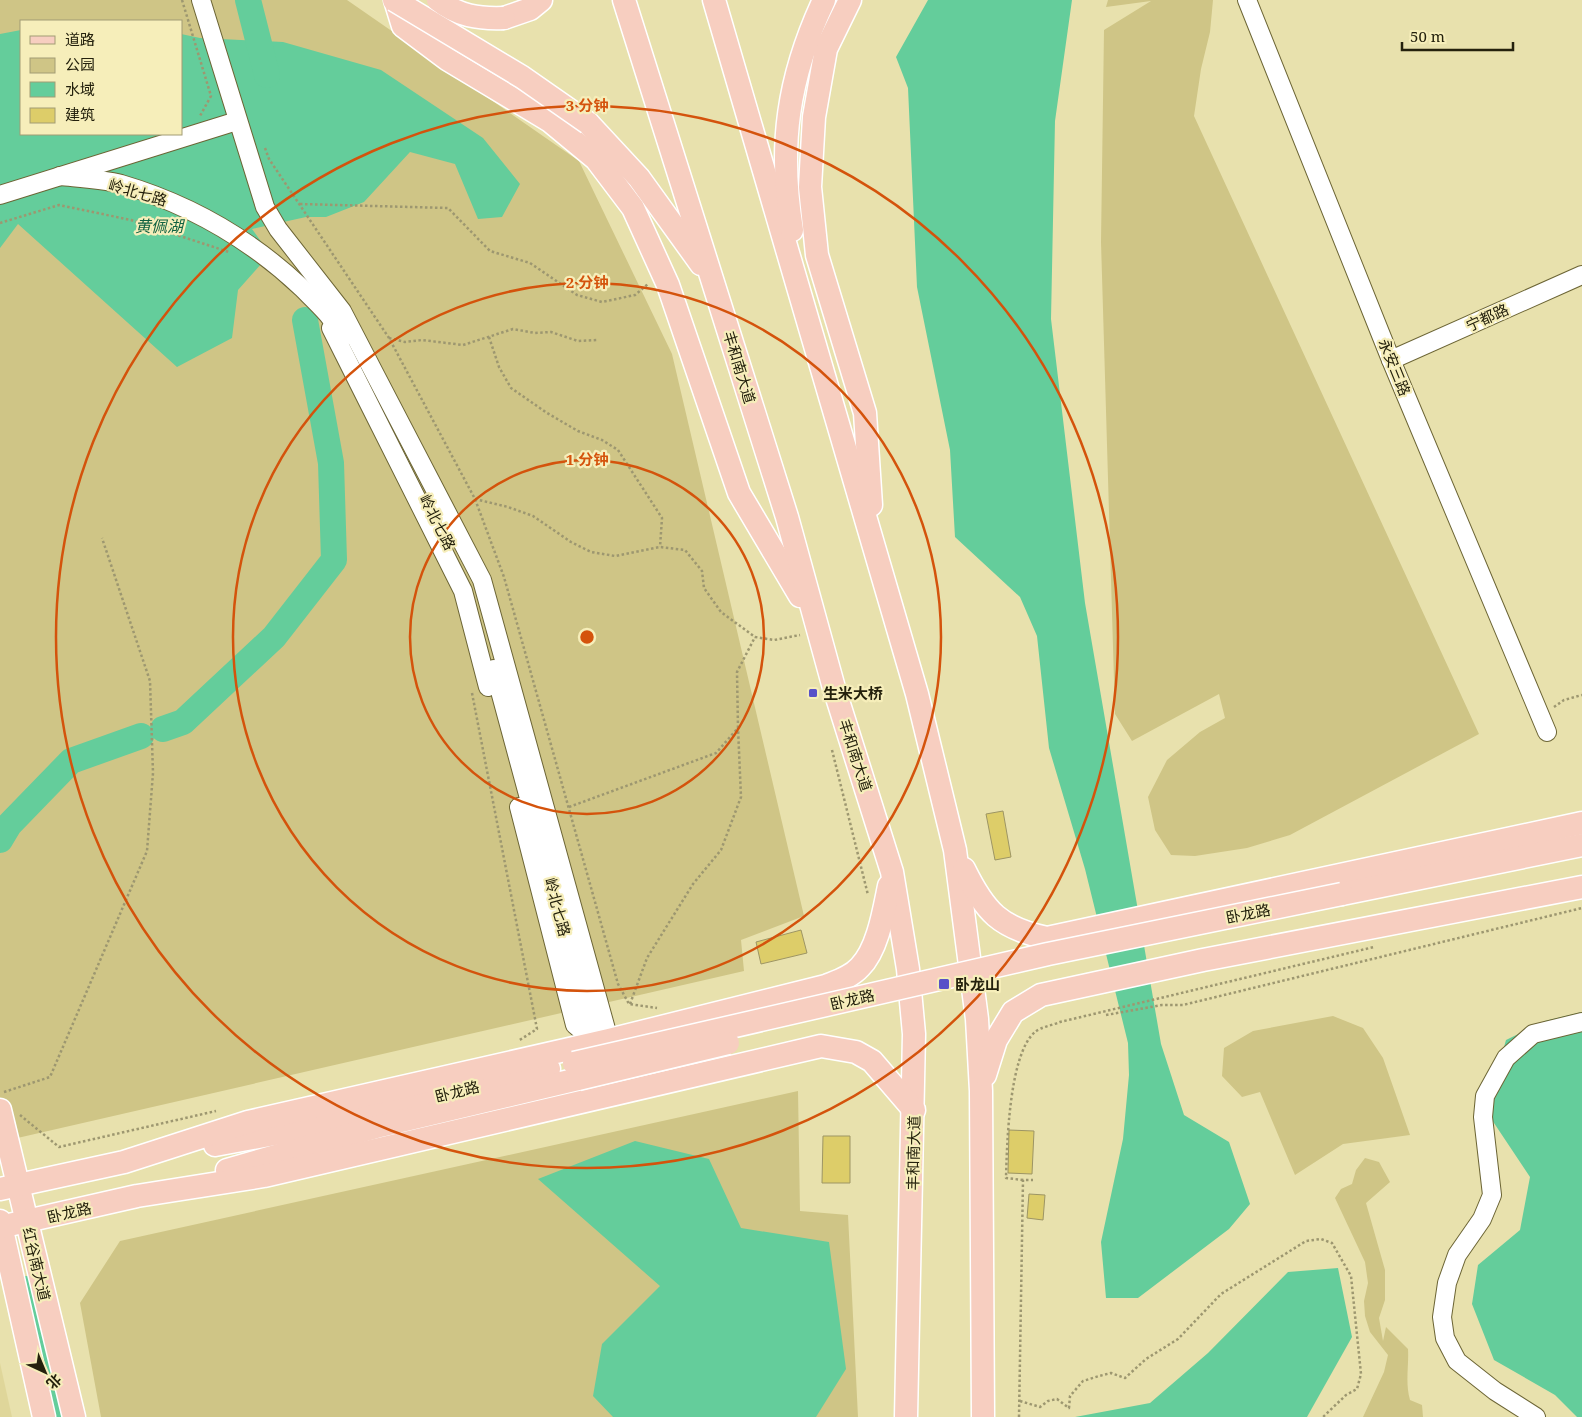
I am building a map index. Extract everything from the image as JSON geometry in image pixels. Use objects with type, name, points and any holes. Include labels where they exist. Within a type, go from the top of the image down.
[{"type":"main road","points":[[395,0],[522,77],[588,123],[639,178],[713,280]]},
{"type":"main road","points":[[395,0],[403,26],[447,59],[550,122],[596,159],[633,208],[662,273],[739,493],[810,628]]},
{"type":"main road","points":[[438,0],[466,16],[485,19],[504,18],[530,8],[540,0]]},
{"type":"main road","name":"丰和南大道","points":[[624,0],[787,517],[810,628],[892,872],[908,969],[914,1034],[914,1110],[906,1417]]},
{"type":"main road","points":[[714,0],[917,694],[956,850],[977,1019],[981,1091],[983,1417]]},
{"type":"main road","points":[[808,322],[789,213],[787,123],[794,79],[807,36],[824,0]]},
{"type":"main road","points":[[850,0],[826,49],[814,117],[810,187],[817,255],[865,413],[874,547]]},
{"type":"main road","name":"卧龙路","points":[[956,850],[977,894],[999,920],[1020,933],[1047,938],[1582,823]]},
{"type":"main road","name":"卧龙路","points":[[1344,902],[1582,845]]},
{"type":"main road","name":"卧龙路","points":[[0,1225],[27,1221],[137,1196],[576,1071],[1048,954],[1582,861]]},
{"type":"main road","name":"卧龙路","points":[[124,1162],[248,1122],[602,1041],[826,986],[846,978],[861,966],[879,932],[892,872]]},
{"type":"main road","points":[[981,1091],[996,1040],[1013,1012],[1041,995],[1203,960],[1582,887]]},
{"type":"main road","name":"卧龙路","points":[[137,1196],[264,1176],[821,1046],[856,1052],[872,1061],[914,1110]]},
{"type":"main road","name":"卧龙路","points":[[9,1187],[124,1162],[296,1130],[576,1071]]},
{"type":"main road","name":"红谷南大道","points":[[7,1110],[9,1187],[27,1221],[74,1417]]},
{"type":"main road","name":"红谷南大道","points":[[0,1225],[44,1417]]},
{"type":"street","points":[[201,0],[265,207],[278,229],[342,311],[482,580],[602,1041]]},
{"type":"street","name":"永安三路","points":[[1247,0],[1391,360],[1547,732]]},
{"type":"street","name":"岭北七路","points":[[0,195],[237,121]]},
{"type":"street","name":"岭北七路","points":[[60,176],[119,184],[170,200],[237,236],[286,274],[333,318],[471,587],[602,1041]]},
{"type":"street","name":"宁都路","points":[[1391,360],[1582,275]]},
{"type":"street","points":[[1536,1417],[1494,1391],[1458,1361],[1445,1338],[1442,1317],[1447,1283],[1457,1255],[1482,1219],[1492,1195],[1483,1117],[1486,1096],[1506,1058],[1533,1034],[1582,1022]]},
{"type":"path","points":[[182,0],[211,96],[198,120]]},
{"type":"path","points":[[263,142],[269,159],[390,338],[475,499],[504,577],[618,984],[629,1004]]},
{"type":"path","points":[[300,204],[448,208],[490,251],[530,263],[576,296],[602,302],[635,295],[662,273]]},
{"type":"path","points":[[0,223],[59,206],[131,220],[232,253]]},
{"type":"path","points":[[390,338],[405,342],[422,340],[463,345],[513,329],[535,333],[551,332],[578,341],[598,340]]},
{"type":"path","points":[[489,337],[499,367],[511,388],[547,413],[578,431],[602,440],[618,450],[662,518],[660,547]]},
{"type":"path","points":[[475,499],[508,507],[533,516],[571,542],[591,552],[615,556],[660,547],[685,550],[702,571],[704,588],[721,612],[755,637],[774,640],[810,628]]},
{"type":"path","points":[[0,1094],[50,1077],[147,851],[154,773],[150,681],[102,538]]},
{"type":"path","points":[[629,1004],[647,958],[692,884],[722,850],[741,797],[736,672],[755,637]]},
{"type":"path","points":[[470,686],[537,1029],[512,1044]]},
{"type":"path","points":[[1540,716],[1564,700],[1582,695]]},
{"type":"path","points":[[569,807],[716,753],[738,728]]},
{"type":"path","points":[[830,741],[868,895]]},
{"type":"path","points":[[1106,1016],[1162,1005],[1183,1005],[1582,908]]},
{"type":"path","points":[[1033,1180],[1006,1178],[1010,1097],[1024,1049],[1035,1032],[1060,1022],[1379,946]]},
{"type":"path","points":[[629,1004],[663,1008]]},
{"type":"path","points":[[7,1110],[59,1147],[222,1110]]},
{"type":"path","points":[[1019,1417],[1023,1180]]},
{"type":"path","points":[[1020,1400],[1040,1407],[1048,1401],[1057,1399],[1069,1408],[1070,1396],[1083,1381],[1111,1373],[1125,1378],[1146,1359],[1178,1339],[1221,1294],[1306,1241],[1321,1239],[1332,1243],[1351,1276],[1361,1374],[1357,1389],[1346,1395],[1323,1417]]},
{"type":"shaded area","points":[[0,1363],[12,1417],[0,1417]]},
{"type":"green space","points":[[0,0],[347,0],[579,161],[672,354],[804,916],[741,940],[744,971],[0,1142]]},
{"type":"green space","points":[[1108,0],[1213,0],[1210,32],[1201,69],[1194,116],[1479,734],[1290,835],[1247,848],[1195,856],[1171,855],[1155,830],[1148,797],[1167,760],[1200,732],[1225,718],[1219,694],[1132,741],[1115,714],[1101,242],[1104,30],[1151,1],[1106,7]]},
{"type":"green space","points":[[1333,1016],[1363,1028],[1383,1058],[1410,1135],[1343,1144],[1295,1175],[1260,1092],[1242,1097],[1222,1076],[1224,1048],[1253,1031]]},
{"type":"green space","points":[[798,1091],[800,1211],[848,1215],[858,1417],[101,1417],[80,1303],[120,1241]]},
{"type":"green space","points":[[1365,1158],[1379,1162],[1390,1182],[1366,1203],[1385,1270],[1385,1300],[1379,1318],[1383,1341],[1386,1327],[1408,1349],[1407,1381],[1410,1400],[1422,1405],[1423,1417],[1363,1417],[1384,1372],[1388,1355],[1370,1332],[1365,1316],[1364,1301],[1368,1283],[1365,1262],[1335,1198],[1341,1189],[1352,1184],[1356,1170]]},
{"type":"water","points":[[928,0],[1072,0],[1055,121],[1051,319],[1085,603],[1161,1044],[1184,1115],[1229,1142],[1250,1204],[1229,1229],[1138,1298],[1106,1298],[1101,1242],[1123,1139],[1129,1075],[1128,1043],[1085,869],[1049,748],[1037,636],[1020,597],[955,537],[950,450],[917,287],[908,88],[896,57]]},
{"type":"water","name":"黄佩湖","points":[[20,30],[20,135],[182,135],[182,34],[200,38],[283,42],[381,70],[483,138],[520,184],[502,217],[478,219],[455,164],[410,152],[364,202],[326,217],[306,217],[252,229],[270,254],[238,290],[232,338],[177,367],[18,224],[0,248],[0,34]]},
{"type":"water","points":[[1582,1012],[1582,1417],[1577,1417],[1555,1395],[1494,1360],[1472,1304],[1478,1265],[1520,1230],[1530,1177],[1486,1111],[1506,1040],[1545,1021]]},
{"type":"water","points":[[635,1141],[709,1159],[741,1228],[829,1242],[846,1369],[816,1417],[613,1417],[593,1396],[602,1344],[660,1286],[538,1179]]},
{"type":"water","points":[[1338,1268],[1352,1337],[1307,1417],[1075,1417],[1150,1403],[1208,1353],[1288,1272]]},
{"type":"building","points":[[1003,811],[1011,857],[995,860],[986,814]]},
{"type":"building","points":[[801,930],[807,953],[761,964],[756,942]]},
{"type":"building","points":[[1009,1130],[1034,1131],[1032,1174],[1008,1173]]},
{"type":"building","points":[[823,1136],[850,1136],[850,1183],[822,1183]]},
{"type":"building","points":[[1029,1194],[1045,1195],[1043,1220],[1027,1218]]},
{"type":"waterway","points":[[248,0],[267,75]]},
{"type":"waterway","points":[[163,729],[183,722],[274,637],[334,560],[331,463],[305,320]]},
{"type":"waterway","points":[[0,840],[9,825],[71,761],[141,736]]},
{"type":"waterway","points":[[27,1289],[55,1417]]},
{"type":"place","name":"生米大桥","points":[[813,693]]},
{"type":"place","name":"卧龙山","points":[[944,984]]}]
